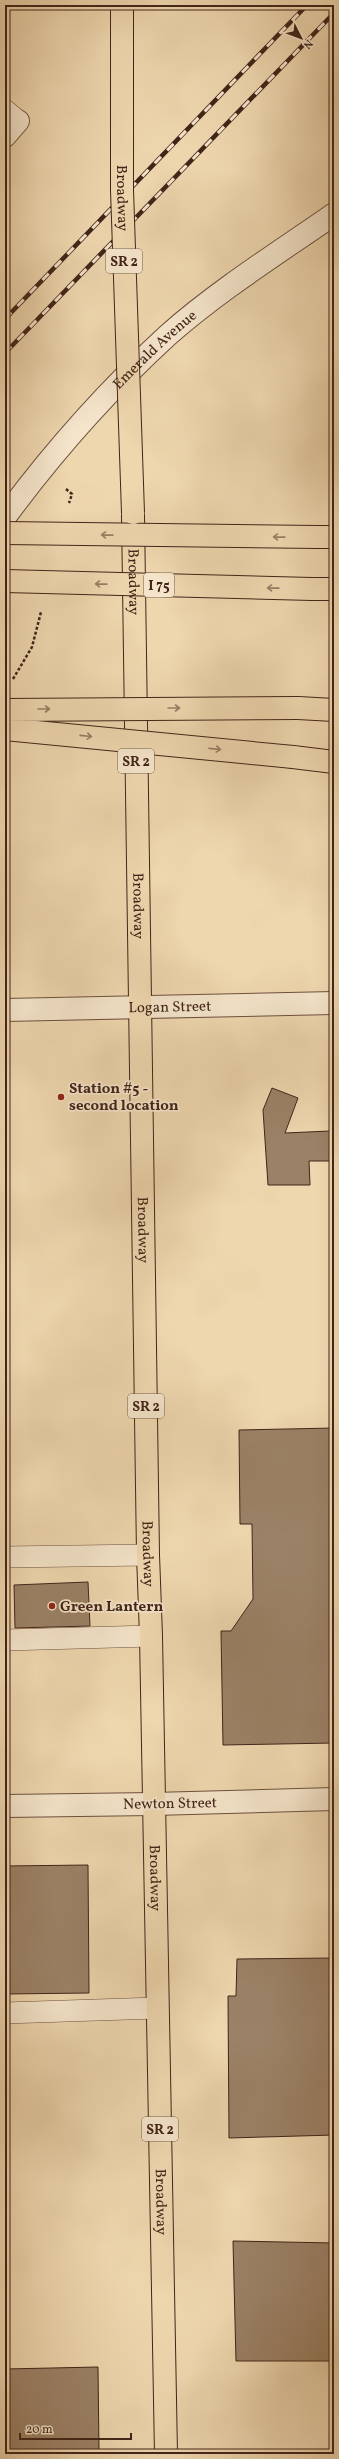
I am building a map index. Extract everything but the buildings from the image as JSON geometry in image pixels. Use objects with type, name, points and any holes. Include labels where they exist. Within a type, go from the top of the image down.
[{"type":"main road","name":"Broadway","points":[[122,7],[122,190],[133,513],[148,1555],[152,1636],[153,1804],[166,2454]]},
{"type":"main road","points":[[5,534],[326,537]]},
{"type":"main road","name":"I 75","points":[[5,581],[334,589]]},
{"type":"main road","points":[[5,710],[298,708],[334,710]]},
{"type":"main road","points":[[5,729],[293,756],[334,762]]},
{"type":"street","name":"Emerald Avenue","points":[[5,517],[65,441],[168,335],[223,291],[334,214]]},
{"type":"street","name":"Logan Street","points":[[5,1010],[140,1009],[334,1003]]},
{"type":"street","name":"Newton Street","points":[[5,1806],[334,1799]]},
{"type":"lane","points":[[5,1557],[148,1555]]},
{"type":"lane","points":[[5,1640],[152,1636]]},
{"type":"lane","points":[[5,2013],[157,2008]]},
{"type":"railway","points":[[5,319],[307,5]]},
{"type":"railway","points":[[5,353],[334,13]]},
{"type":"place","name":"Station #5 - second location","points":[[61,1097]]},
{"type":"place","name":"Green Lantern","points":[[52,1606]]}]
